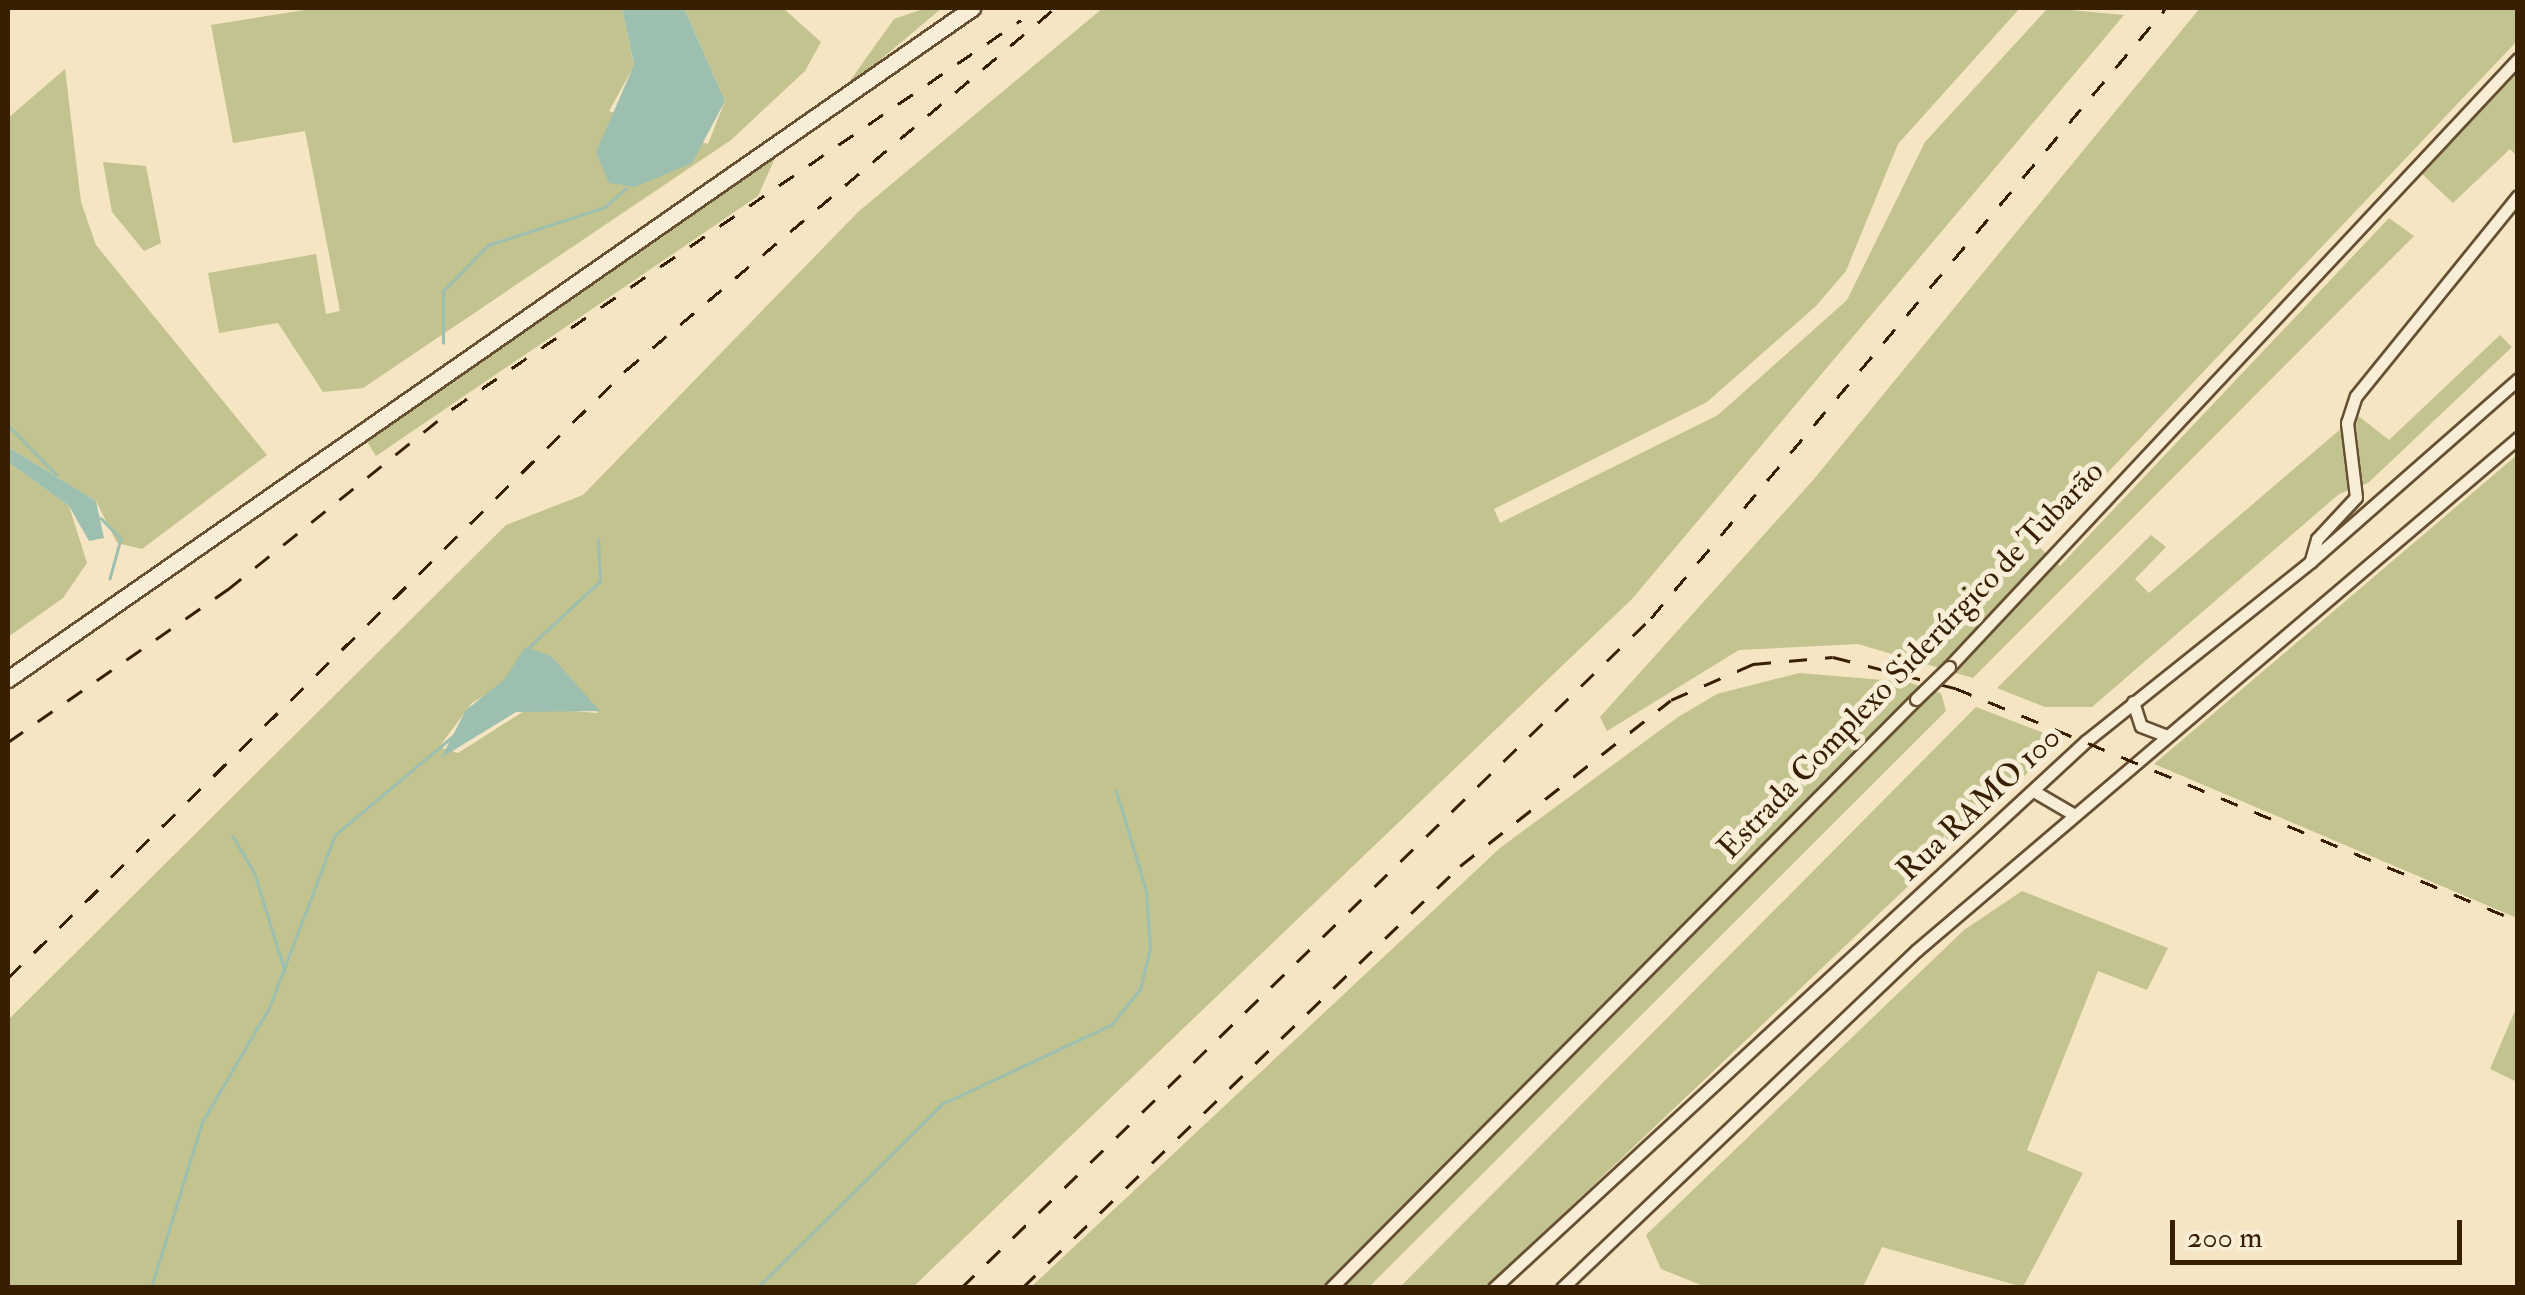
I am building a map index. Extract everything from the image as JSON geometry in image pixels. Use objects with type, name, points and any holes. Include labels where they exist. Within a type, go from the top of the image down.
[{"type":"street","points":[[8,679],[972,8]]},
{"type":"street","name":"Estrada Complexo Siderúrgico de Tubarão","points":[[1332,1288],[1949,667],[2518,59]]},
{"type":"street","points":[[2310,562],[2317,539],[2356,497],[2346,422],[2356,396],[2518,196]]},
{"type":"street","name":"Rua RAMO 100","points":[[1494,1288],[2133,702],[2310,562],[2518,379]]},
{"type":"street","name":"Rua RAMO 100","points":[[1562,1288],[1812,1044],[2164,735],[2518,438]]},
{"type":"street","points":[[2133,702],[2141,726],[2164,735]]},
{"type":"street","points":[[2037,793],[2073,814]]},
{"type":"green space","points":[[317,8],[622,8],[634,66],[609,111],[708,144],[725,101],[684,8],[783,8],[821,42],[805,71],[731,140],[363,388],[323,392],[278,323],[219,333],[208,273],[316,254],[326,314],[340,311],[305,131],[233,143],[211,25]]},
{"type":"green space","points":[[926,8],[942,8],[842,92],[894,19]]},
{"type":"green space","points":[[1103,8],[2020,8],[1898,144],[1846,271],[1816,306],[1707,402],[1494,509],[1500,523],[1718,415],[1847,300],[1925,142],[2048,8],[2124,15],[1632,599],[913,1287],[8,1288],[8,1020],[506,525],[583,495],[859,211]],"holes":[[[551,656],[598,713],[529,708],[458,753],[439,747],[472,703]]]},
{"type":"green space","points":[[2200,8],[2517,8],[2517,41],[2038,546],[2060,566],[2389,218],[2414,236],[1973,678],[1858,644],[1739,650],[1607,731],[1600,717],[1814,479]]},
{"type":"green space","points":[[2517,67],[2517,156],[2510,149],[2453,203],[2420,172]]},
{"type":"green space","points":[[65,69],[81,202],[96,245],[267,455],[142,549],[117,543],[96,501],[8,447],[8,118]]},
{"type":"green space","points":[[776,156],[758,196],[376,456],[362,434]]},
{"type":"green space","points":[[103,162],[146,166],[161,243],[144,251],[112,212]]},
{"type":"green space","points":[[2500,335],[2512,347],[2368,483],[2339,494],[2092,707],[2045,707],[1997,688],[2151,535],[2166,547],[2135,579],[2149,593],[2357,415],[2389,440]]},
{"type":"green space","points":[[2517,455],[2517,918],[2154,764]]},
{"type":"green space","points":[[8,462],[69,506],[87,563],[63,598],[8,637]]},
{"type":"green space","points":[[1799,673],[1908,682],[1941,693],[1946,711],[1369,1287],[1030,1288],[1500,848],[1678,717],[1717,694]]},
{"type":"green space","points":[[1976,707],[2062,740],[1486,1287],[1400,1287]]},
{"type":"green space","points":[[2022,891],[2168,948],[2147,990],[2098,971],[2027,1150],[2083,1173],[2023,1287],[1882,1247],[1863,1287],[1706,1287],[1661,1269],[1646,1235],[1964,930]]},
{"type":"green space","points":[[2517,1006],[2517,1082],[2490,1069]]},
{"type":"shaded area","points":[[622,8],[684,8],[725,101],[692,163],[635,187],[609,183],[596,152],[634,65]]},
{"type":"shaded area","points":[[8,447],[96,501],[104,538],[89,541],[69,506],[8,462]]},
{"type":"shaded area","points":[[525,647],[551,656],[600,711],[516,712],[441,758],[466,710],[504,680]]},
{"type":"waterway","points":[[443,343],[443,291],[488,245],[605,207],[626,188]]},
{"type":"waterway","points":[[8,425],[56,474]]},
{"type":"waterway","points":[[101,518],[121,539],[110,579]]},
{"type":"waterway","points":[[529,647],[600,581],[598,540]]},
{"type":"waterway","points":[[151,1288],[202,1122],[269,1008],[335,835],[459,731]]},
{"type":"waterway","points":[[757,1288],[942,1104],[1111,1025],[1140,989],[1150,948],[1146,891],[1116,791]]},
{"type":"waterway","points":[[233,836],[255,874],[285,971]]},
{"type":"railway","points":[[8,978],[625,371],[1055,8]]},
{"type":"railway","points":[[961,1288],[1651,618],[2166,8]]},
{"type":"railway","points":[[8,742],[227,590],[452,409],[1021,20]]},
{"type":"railway","points":[[1022,1288],[1460,866],[1671,700],[1753,664],[1833,657],[1955,688],[2518,921]]}]
